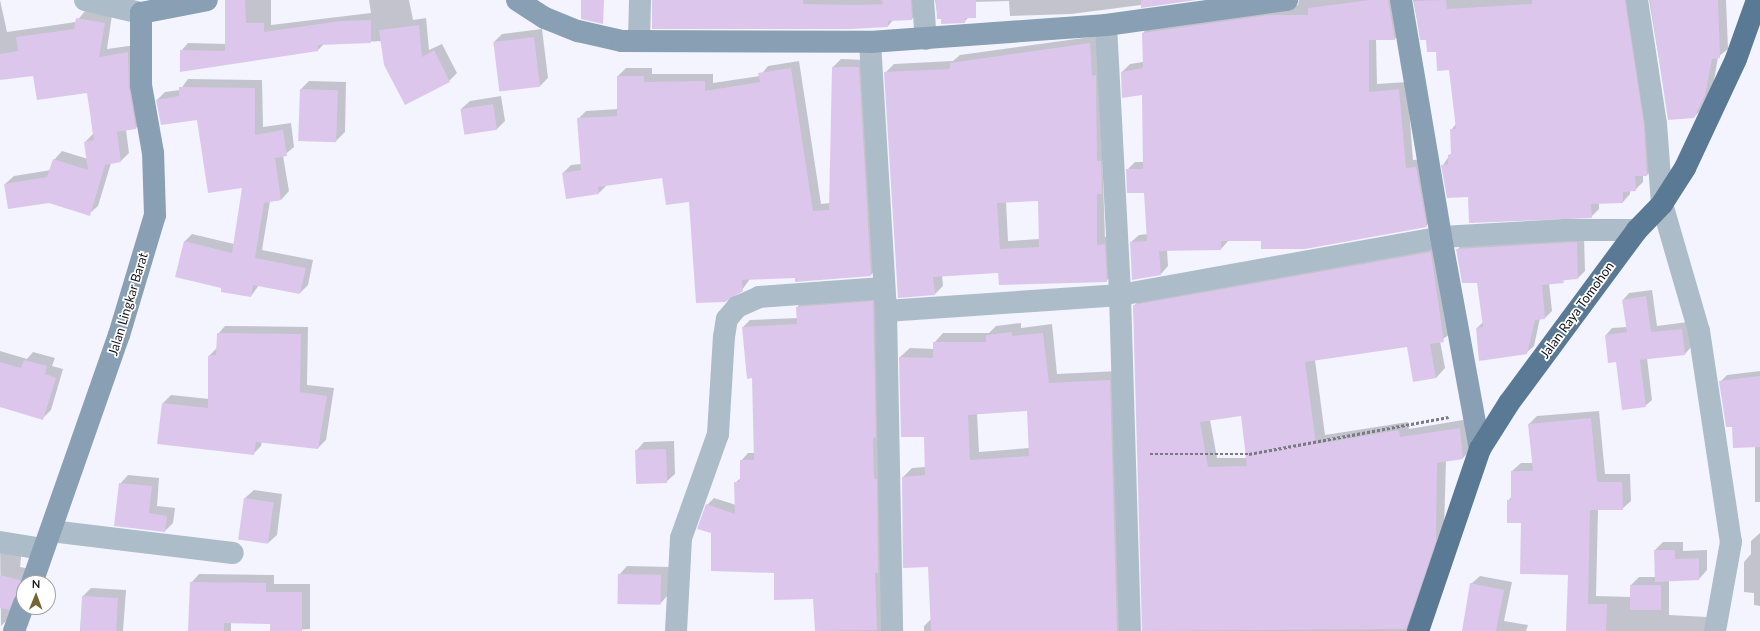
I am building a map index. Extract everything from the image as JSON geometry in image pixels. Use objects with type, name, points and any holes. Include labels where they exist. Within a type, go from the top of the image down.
[{"type":"highway","name":"Jalan Raya Tomohon","points":[[1418,631],[1480,449],[1509,403],[1637,230],[1662,204],[1685,168],[1732,67],[1757,0]]},
{"type":"street","points":[[86,0],[141,13],[207,0]]},
{"type":"street","points":[[517,0],[545,18],[578,30],[622,41],[870,42],[1106,25],[1287,0]]},
{"type":"street","points":[[639,41],[640,0]]},
{"type":"street","points":[[924,0],[926,39]]},
{"type":"street","points":[[1401,0],[1441,237],[1480,449]]},
{"type":"street","points":[[1637,0],[1656,124],[1662,204],[1699,331],[1731,542],[1715,631]]},
{"type":"street","name":"Jalan Lingkar Barat","points":[[35,575],[119,335],[155,215],[153,153],[141,85],[141,13]]},
{"type":"street","points":[[1106,25],[1120,295],[1126,454],[1130,631]]},
{"type":"street","points":[[870,42],[883,288],[886,311],[892,631]]},
{"type":"street","points":[[886,311],[1120,295],[1441,237],[1565,230],[1637,230]]},
{"type":"street","points":[[676,631],[681,538],[718,434],[724,337],[727,319],[738,307],[759,296],[883,288]]},
{"type":"street","points":[[0,542],[47,540],[233,553]]},
{"type":"street","points":[[14,631],[20,615]]},
{"type":"path","points":[[1126,454],[1249,454],[1473,413]]},
{"type":"building","points":[[225,0],[245,0],[246,23],[264,23],[264,32],[340,21],[371,20],[371,43],[318,45],[318,51],[180,72],[180,50],[225,51]]},
{"type":"building","points":[[581,0],[604,0],[603,24],[581,19]]},
{"type":"building","points":[[652,0],[803,0],[803,4],[858,5],[883,4],[882,0],[911,0],[912,20],[888,21],[888,27],[851,29],[652,29]]},
{"type":"building","points":[[936,0],[976,0],[976,18],[965,18],[965,23],[941,24],[941,19],[937,19]]},
{"type":"building","points":[[1141,0],[1196,0],[1141,8]]},
{"type":"building","points":[[1370,0],[1388,0],[1395,40],[1369,40],[1369,92],[1399,89],[1406,168],[1416,167],[1427,227],[1305,249],[1261,249],[1261,241],[1221,241],[1221,250],[1159,251],[1161,275],[1132,280],[1130,242],[1147,241],[1144,193],[1127,193],[1126,169],[1143,169],[1142,95],[1122,98],[1121,72],[1143,68],[1142,33],[1268,15],[1308,15],[1308,8]]},
{"type":"building","points":[[1446,0],[1447,9],[1532,4],[1532,0],[1625,0],[1644,125],[1647,176],[1635,176],[1636,191],[1623,192],[1623,203],[1591,204],[1592,218],[1469,223],[1468,197],[1447,198],[1441,165],[1448,164],[1448,155],[1451,154],[1450,129],[1456,129],[1449,70],[1437,71],[1436,52],[1427,52],[1426,40],[1420,40],[1414,1]]},
{"type":"building","points":[[1650,0],[1718,0],[1720,58],[1712,59],[1705,95],[1694,118],[1668,120]]},
{"type":"building","points":[[76,18],[105,23],[99,57],[128,52],[129,87],[136,129],[117,132],[121,162],[105,165],[90,216],[49,203],[8,209],[4,184],[47,177],[53,159],[88,170],[84,142],[94,140],[87,93],[37,100],[33,76],[0,80],[0,54],[18,51],[16,37],[74,29]]},
{"type":"building","points":[[419,25],[422,57],[434,50],[450,82],[405,105],[384,65],[379,30]]},
{"type":"building","points":[[534,37],[540,87],[499,92],[493,42]]},
{"type":"building","points":[[1090,43],[1092,76],[1096,75],[1097,161],[1101,161],[1102,194],[1097,194],[1097,245],[1105,244],[1107,282],[999,285],[998,273],[933,277],[935,295],[898,298],[884,72],[950,69],[950,63]],"holes":[[[1038,201],[1039,247],[1000,249],[997,203]]]},
{"type":"building","points":[[832,67],[859,67],[871,276],[795,282],[795,278],[742,280],[743,291],[725,302],[696,303],[689,202],[666,205],[662,178],[598,187],[599,194],[566,199],[562,173],[581,170],[577,118],[617,116],[617,76],[644,76],[644,82],[705,81],[705,91],[760,82],[758,73],[791,68],[813,211],[829,210]]},
{"type":"building","points":[[179,87],[255,88],[255,135],[283,130],[287,156],[275,158],[281,200],[264,203],[255,258],[306,268],[300,294],[253,285],[251,297],[221,292],[221,288],[175,277],[184,241],[232,253],[242,188],[208,193],[197,120],[161,125],[156,100],[179,96]]},
{"type":"building","points":[[300,89],[338,90],[336,142],[298,141]]},
{"type":"building","points":[[493,104],[497,130],[464,135],[460,109]]},
{"type":"building","points":[[1577,242],[1578,279],[1563,280],[1564,283],[1542,285],[1545,319],[1535,320],[1527,354],[1479,361],[1476,328],[1483,327],[1477,283],[1462,283],[1456,249]]},
{"type":"building","points":[[1431,252],[1444,342],[1430,344],[1436,378],[1413,382],[1407,347],[1305,362],[1316,444],[1399,430],[1400,437],[1460,428],[1463,459],[1437,463],[1436,541],[1406,629],[1142,631],[1133,305]],"holes":[[[1241,416],[1247,466],[1208,467],[1200,422]]]},
{"type":"building","points":[[1646,296],[1651,332],[1682,329],[1685,355],[1640,360],[1646,407],[1622,410],[1616,362],[1608,363],[1605,335],[1627,332],[1622,300]]},
{"type":"building","points":[[873,301],[876,437],[873,438],[874,479],[877,479],[878,573],[875,573],[877,630],[815,631],[813,599],[774,600],[774,573],[711,571],[711,533],[697,529],[706,504],[735,514],[734,482],[740,482],[740,460],[754,460],[752,378],[747,379],[742,327],[797,324],[796,307]]},
{"type":"building","points":[[1012,332],[1012,336],[1043,333],[1049,383],[1110,380],[1117,631],[931,631],[928,567],[903,568],[902,477],[925,475],[924,437],[901,437],[899,357],[933,358],[933,342],[986,342],[986,335]],"holes":[[[1027,411],[1029,456],[970,460],[968,415]]]},
{"type":"building","points":[[217,333],[301,334],[300,392],[327,396],[318,449],[256,442],[254,455],[157,444],[162,403],[208,408],[208,356],[216,355]]},
{"type":"building","points":[[24,360],[47,366],[45,374],[56,378],[43,420],[0,407],[0,362],[21,368]]},
{"type":"building","points":[[1760,376],[1760,447],[1733,448],[1732,427],[1726,427],[1719,381]]},
{"type":"building","points":[[1591,418],[1597,482],[1622,482],[1623,510],[1590,510],[1588,604],[1607,604],[1606,631],[1566,631],[1568,575],[1520,574],[1521,523],[1507,523],[1507,500],[1511,500],[1511,471],[1533,471],[1528,424]]},
{"type":"building","points":[[666,449],[667,483],[636,484],[635,450]]},
{"type":"building","points":[[119,483],[152,486],[149,513],[167,516],[165,532],[114,526]]},
{"type":"building","points":[[244,498],[274,502],[268,544],[238,540]]},
{"type":"building","points":[[1654,550],[1675,550],[1675,559],[1699,558],[1699,580],[1655,582]]},
{"type":"building","points":[[618,574],[661,575],[660,605],[617,604]]},
{"type":"building","points":[[0,575],[16,579],[16,595],[9,610],[0,608]]},
{"type":"building","points":[[190,582],[266,583],[266,592],[302,592],[302,631],[270,631],[270,624],[224,623],[224,631],[188,631]]},
{"type":"building","points":[[1470,583],[1504,590],[1496,631],[1462,631]]},
{"type":"building","points":[[1630,585],[1661,585],[1661,610],[1630,610]]},
{"type":"building","points":[[82,596],[118,598],[116,631],[80,631]]}]
